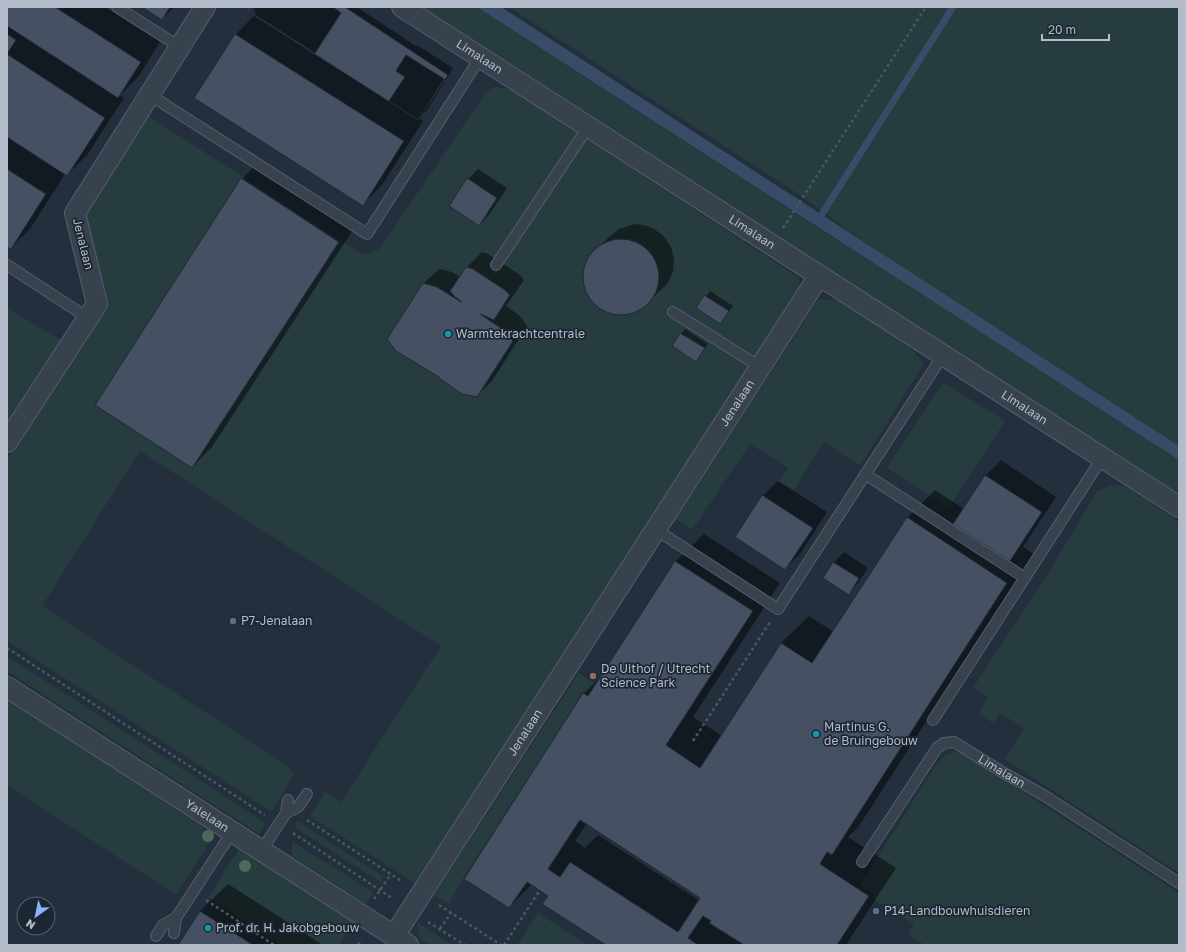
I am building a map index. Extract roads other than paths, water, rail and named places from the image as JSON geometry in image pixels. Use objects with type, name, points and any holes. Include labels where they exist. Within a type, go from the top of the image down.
[{"type":"street","name":"Jenalaan","points":[[7,442],[98,304],[75,212],[205,7]]},
{"type":"street","name":"Limalaan","points":[[402,7],[1179,507]]},
{"type":"street","name":"Jenalaan","points":[[401,941],[416,902],[819,276]]},
{"type":"street","name":"Yalelaan","points":[[7,687],[401,941]]},
{"type":"lane","points":[[117,7],[180,47]]},
{"type":"lane","points":[[150,95],[367,234],[480,58]]},
{"type":"lane","points":[[496,265],[588,127]]},
{"type":"lane","points":[[7,265],[88,318]]},
{"type":"lane","points":[[673,312],[760,368]]},
{"type":"lane","points":[[655,529],[778,609],[943,355]]},
{"type":"lane","points":[[933,720],[1102,458]]},
{"type":"lane","points":[[865,474],[1025,578]]},
{"type":"lane","name":"Limalaan","points":[[862,862],[937,748],[944,743],[954,742],[1004,774],[1045,796],[1179,883]]},
{"type":"lane","points":[[286,813],[298,807],[307,794]]},
{"type":"lane","points":[[261,851],[286,813],[288,800]]},
{"type":"lane","points":[[156,936],[163,926],[176,918],[232,832]]},
{"type":"lane","points":[[174,933],[176,918]]},
{"type":"water","points":[[477,7],[501,7],[1179,446],[1179,460]]},
{"type":"waterway","points":[[822,214],[953,7]]},
{"type":"place","name":"Warmtekrachtcentrale","points":[[448,334]]},
{"type":"place","name":"P7-Jenalaan","points":[[233,621]]},
{"type":"place","name":"De Uithof / Utrecht Science Park","points":[[593,676]]},
{"type":"place","name":"Martinus G. de Bruingebouw","points":[[816,734]]},
{"type":"place","name":"P14-Landbouwhuisdieren","points":[[876,911]]},
{"type":"place","name":"Prof. dr. H. Jakobgebouw","points":[[208,928]]}]
